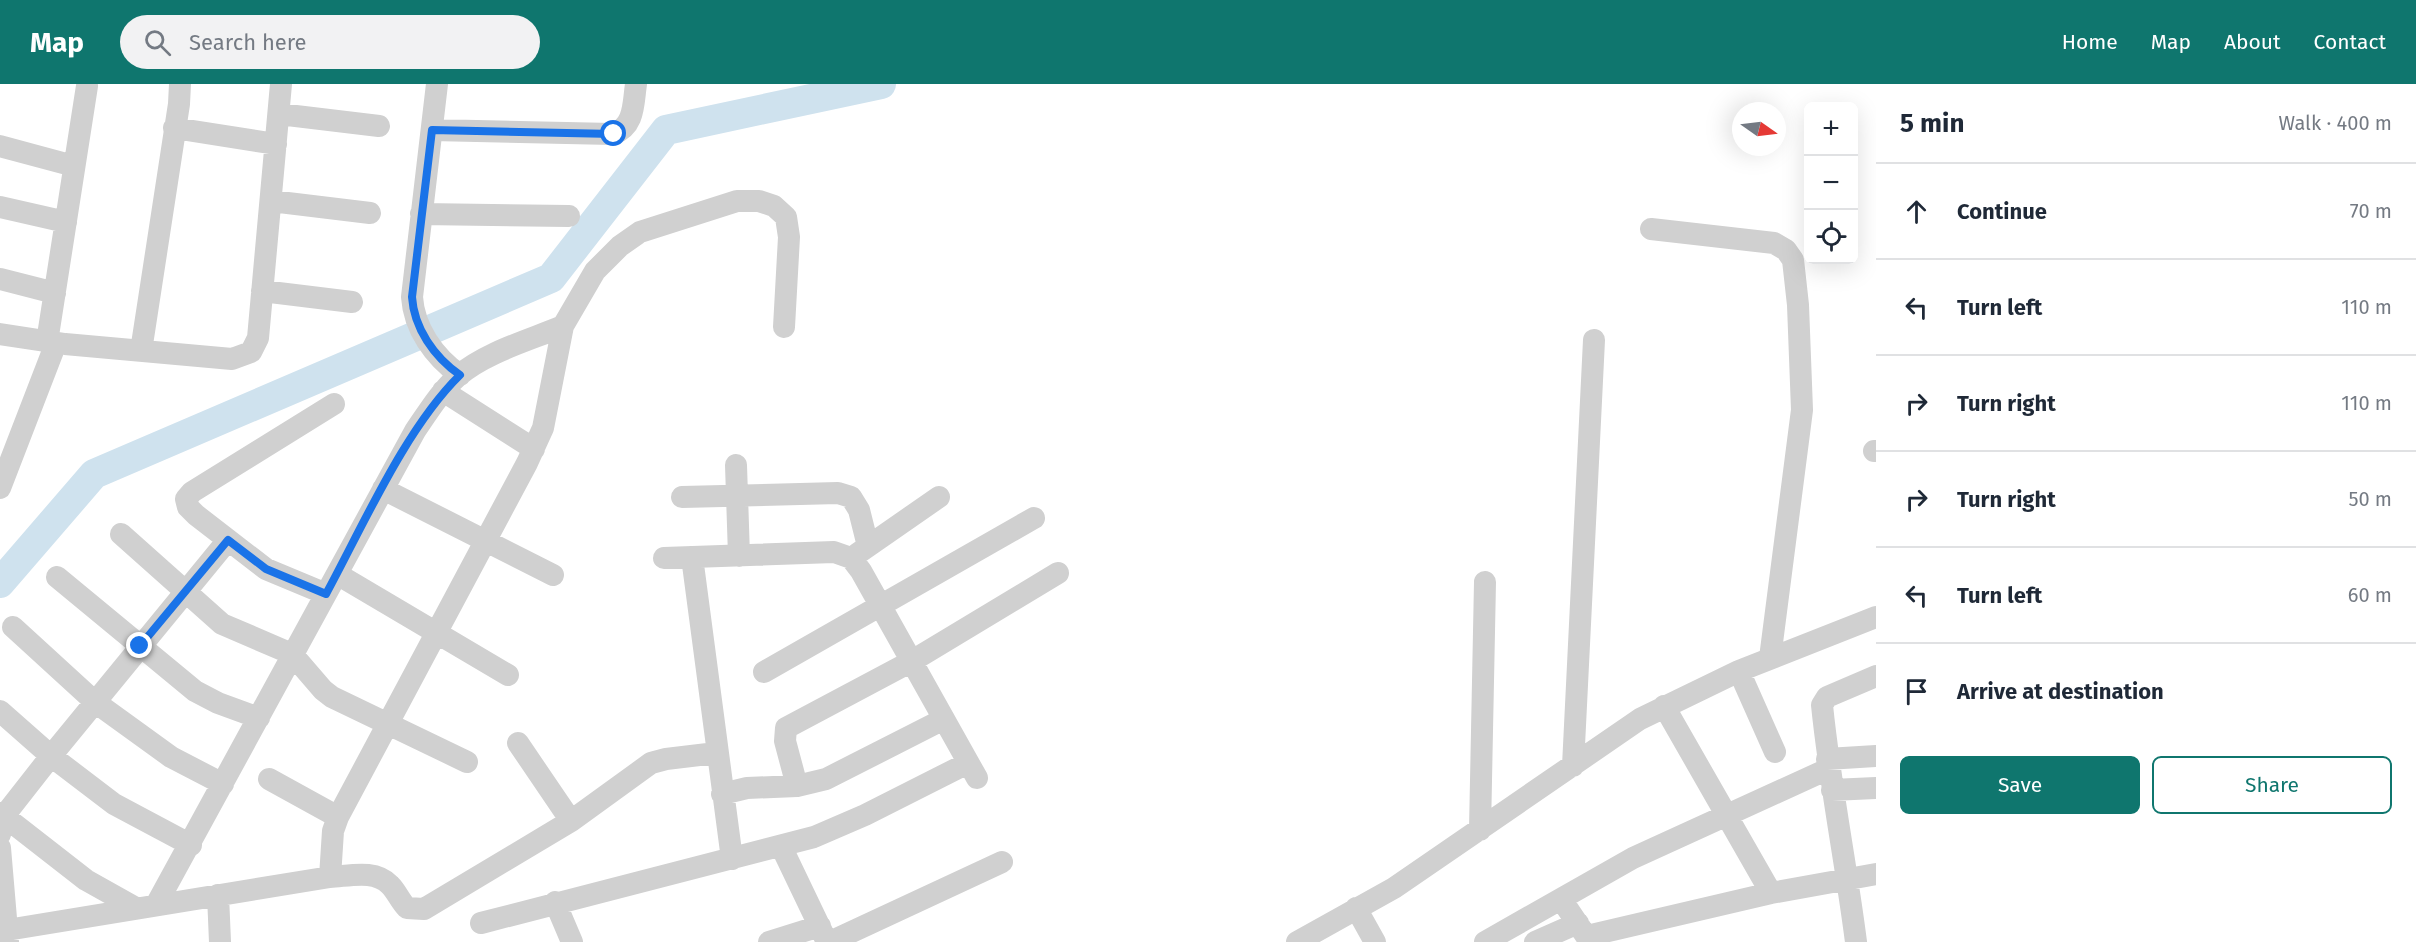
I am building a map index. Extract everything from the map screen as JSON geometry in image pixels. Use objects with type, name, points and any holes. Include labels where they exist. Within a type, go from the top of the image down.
[{"type":"street","points":[[141,351],[179,104],[180,84]]},
{"type":"street","points":[[0,334],[51,342],[232,359],[251,352],[258,338],[281,84]]},
{"type":"street","points":[[437,84],[412,297],[416,319],[437,356],[460,375]]},
{"type":"street","points":[[432,130],[614,134],[623,130],[629,123],[636,84]]},
{"type":"street","points":[[0,488],[7,450],[51,342],[55,293],[87,86]]},
{"type":"street","points":[[279,114],[380,126]]},
{"type":"street","points":[[174,128],[276,144]]},
{"type":"street","points":[[0,146],[74,166]]},
{"type":"street","points":[[271,201],[370,213]]},
{"type":"street","points":[[330,877],[333,831],[338,817],[534,448],[543,428],[563,326],[595,271],[620,246],[640,232],[737,201],[759,201],[774,206],[786,216],[789,237],[784,327]]},
{"type":"street","points":[[0,207],[66,222]]},
{"type":"street","points":[[422,214],[569,216]]},
{"type":"street","points":[[1651,229],[1774,243],[1786,250],[1793,260],[1798,305],[1802,410],[1770,658]]},
{"type":"street","points":[[0,279],[55,293]]},
{"type":"street","points":[[262,291],[352,302]]},
{"type":"street","points":[[146,907],[191,845],[292,654],[415,431],[443,391],[480,361],[563,326]]},
{"type":"street","points":[[1573,766],[1594,340]]},
{"type":"street","points":[[443,391],[534,448]]},
{"type":"street","points":[[326,594],[266,569],[188,507],[186,499],[192,492],[334,404]]},
{"type":"street","points":[[736,465],[739,556]]},
{"type":"street","points":[[383,489],[485,543],[553,575]]},
{"type":"street","points":[[481,923],[555,902],[782,846],[837,828],[972,770],[879,604],[859,552],[859,510],[850,497],[838,493],[682,497]]},
{"type":"street","points":[[664,558],[859,552],[939,497]]},
{"type":"street","points":[[764,672],[879,604],[1034,518]]},
{"type":"street","points":[[121,534],[222,624],[292,654],[323,690],[387,725],[466,762]]},
{"type":"street","points":[[146,907],[86,880],[1,821],[51,756],[228,540]]},
{"type":"street","points":[[692,557],[716,753],[732,859]]},
{"type":"street","points":[[798,786],[785,741],[786,728],[912,661],[1058,573]]},
{"type":"street","points":[[337,574],[508,675]]},
{"type":"street","points":[[57,577],[195,691],[218,703],[259,718]]},
{"type":"street","points":[[1480,830],[1485,582]]},
{"type":"street","points":[[1298,942],[1394,888],[1640,719],[1739,671],[1876,617]]},
{"type":"street","points":[[13,627],[95,702],[171,757],[223,784]]},
{"type":"street","points":[[1739,671],[1775,752]]},
{"type":"street","points":[[1856,942],[1848,879],[1829,773],[1822,705],[1827,697],[1876,676]]},
{"type":"street","points":[[1841,691],[1876,688]]},
{"type":"street","points":[[1664,706],[1771,893]]},
{"type":"street","points":[[0,711],[51,756],[122,808],[191,845]]},
{"type":"street","points":[[722,794],[756,787],[798,786],[826,779],[944,718]]},
{"type":"street","points":[[518,743],[571,821]]},
{"type":"street","points":[[0,848],[5,922],[146,907],[330,877],[381,877],[392,886],[407,908],[424,909],[571,821],[651,764],[666,759],[716,753]]},
{"type":"street","points":[[1485,942],[1633,858],[1726,814],[1876,756]]},
{"type":"street","points":[[1829,773],[1876,788]]},
{"type":"street","points":[[269,779],[338,817]]},
{"type":"street","points":[[782,846],[826,937]]},
{"type":"street","points":[[769,942],[826,937],[1002,861]]},
{"type":"street","points":[[1535,942],[1585,934],[1771,893],[1876,874]]},
{"type":"street","points":[[218,895],[220,942]]},
{"type":"street","points":[[1561,899],[1585,934]]},
{"type":"street","points":[[555,902],[572,942]]},
{"type":"street","points":[[1356,908],[1375,942]]},
{"type":"waterway","points":[[0,583],[94,474],[551,278],[666,130],[881,84]]},
{"type":"route","points":[[140,646],[228,540],[266,569],[326,594],[415,431],[443,391],[460,375],[437,356],[416,319],[413,309],[412,297],[432,130],[614,134]]}]
